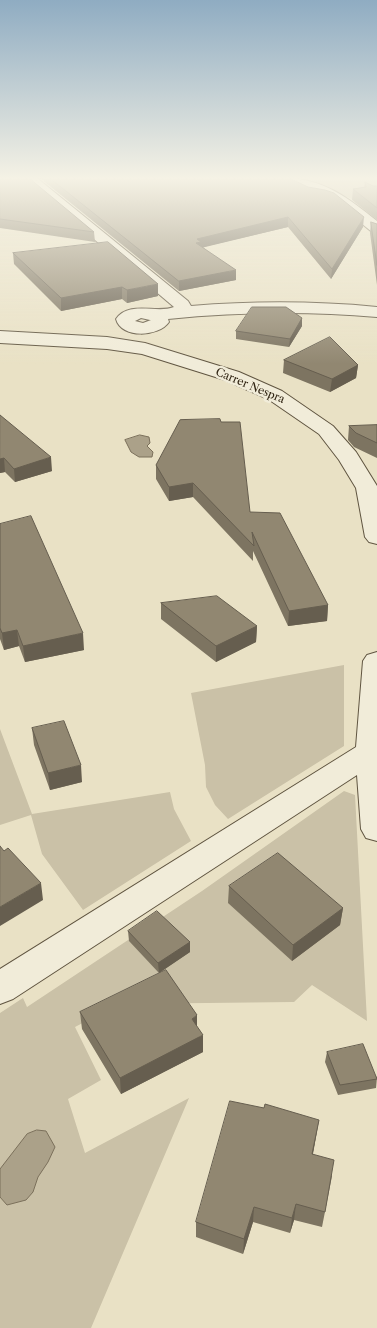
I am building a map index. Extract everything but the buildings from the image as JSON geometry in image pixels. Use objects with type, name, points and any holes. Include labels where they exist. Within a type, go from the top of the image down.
[{"type":"street","points":[[104,240],[182,305],[184,312]]},
{"type":"street","points":[[107,343],[132,327],[125,321],[131,315],[146,313],[156,316],[184,312],[304,308],[377,312]]},
{"type":"street","name":"Carrer Nespra","points":[[0,337],[107,343],[145,349],[232,376],[275,395],[326,430],[358,471],[367,488],[377,537]]},
{"type":"street","points":[[377,661],[371,752],[377,829]]},
{"type":"street","points":[[0,988],[371,752]]},
{"type":"shaded area","points":[[140,435],[149,437],[150,443],[147,446],[153,452],[152,457],[139,457],[131,452],[125,440]]},
{"type":"shaded area","points":[[344,665],[344,746],[228,819],[215,805],[206,787],[205,765],[191,693]]},
{"type":"shaded area","points":[[0,729],[32,814],[170,792],[174,809],[191,841],[83,910],[42,854],[31,815],[0,825]]},
{"type":"shaded area","points":[[344,791],[355,795],[367,1021],[312,985],[294,1002],[119,1004],[75,1027],[101,1080],[68,1099],[85,1153],[189,1098],[91,1328],[0,1328],[0,1013],[23,998],[27,1007],[202,891]]},
{"type":"shaded area","points":[[37,1130],[46,1131],[55,1147],[38,1177],[33,1192],[26,1200],[7,1205],[0,1197],[0,1169],[27,1134]]}]
